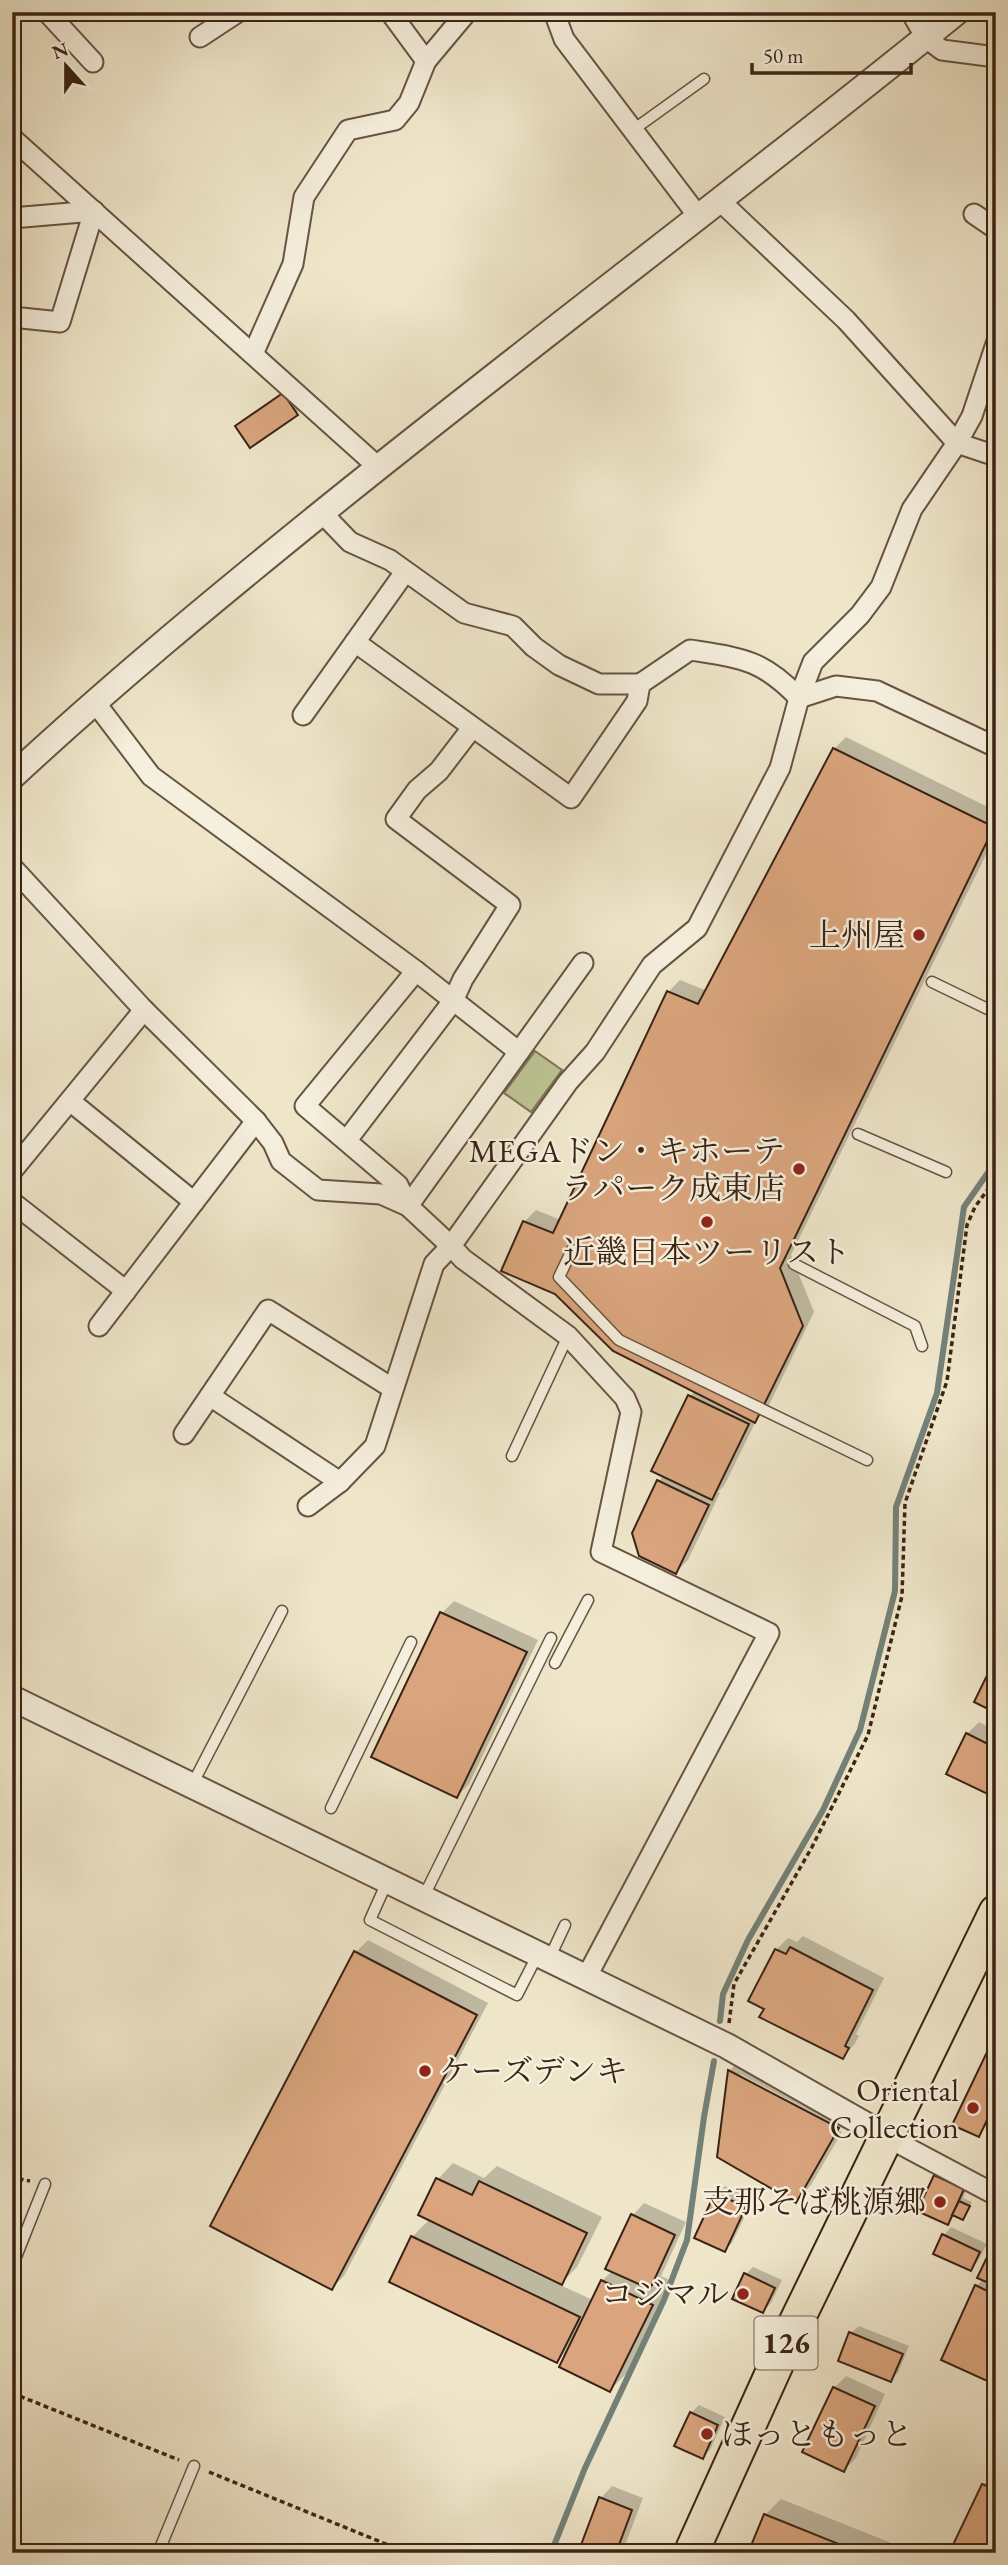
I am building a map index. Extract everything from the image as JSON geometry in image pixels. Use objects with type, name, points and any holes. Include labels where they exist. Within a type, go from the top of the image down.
[{"type":"highway","name":"126","points":[[691,2553],[785,2345],[996,1912]]},
{"type":"street","points":[[47,12],[93,62]]},
{"type":"street","points":[[200,37],[239,12]]},
{"type":"street","points":[[390,12],[426,61]]},
{"type":"street","points":[[253,354],[293,264],[304,197],[348,130],[395,120],[409,103],[426,61],[467,12]]},
{"type":"street","points":[[554,12],[564,39],[698,216]]},
{"type":"street","points":[[911,12],[926,38],[942,50],[996,57]]},
{"type":"street","points":[[12,777],[94,701],[377,466],[957,12]]},
{"type":"street","points":[[12,138],[377,466]]},
{"type":"street","points":[[719,200],[846,320],[957,443],[996,456]]},
{"type":"street","points":[[12,218],[94,211]]},
{"type":"street","points":[[12,317],[60,322],[94,211]]},
{"type":"street","points":[[974,214],[996,229]]},
{"type":"street","points":[[308,1506],[340,1482],[375,1446],[434,1264],[451,1245],[568,1082],[595,1052],[652,965],[697,928],[780,768],[799,698],[813,662],[860,615],[881,587],[912,509],[972,416],[996,344]]},
{"type":"street","points":[[322,513],[351,542],[390,560],[464,613],[513,626],[534,647],[559,665],[599,684],[640,684],[690,650],[743,658],[778,677],[799,698]]},
{"type":"street","points":[[303,715],[405,572]]},
{"type":"street","points":[[355,642],[571,798],[637,701],[640,684]]},
{"type":"street","points":[[799,698],[836,686],[877,691],[996,747]]},
{"type":"street","points":[[94,701],[150,776],[416,971],[519,1052]]},
{"type":"street","points":[[347,1140],[453,1001],[463,979],[510,905],[396,819],[417,790],[439,771],[472,728]]},
{"type":"street","points":[[12,867],[144,1010],[256,1121],[273,1143],[281,1161],[318,1190],[381,1194],[408,1206],[463,1259],[568,1336],[625,1398],[631,1412],[601,1552],[769,1633],[587,1976]]},
{"type":"street","points":[[408,1206],[583,962]]},
{"type":"street","points":[[408,1206],[398,1185],[305,1106],[416,971]]},
{"type":"street","points":[[12,1171],[144,1010]]},
{"type":"street","points":[[70,1101],[194,1202]]},
{"type":"street","points":[[99,1326],[256,1121]]},
{"type":"street","points":[[12,1202],[126,1291]]},
{"type":"street","points":[[184,1434],[268,1310],[392,1388]]},
{"type":"street","points":[[210,1396],[340,1482]]},
{"type":"street","points":[[12,1698],[727,2046],[996,2195]]},
{"type":"lane","points":[[633,130],[704,79]]},
{"type":"lane","points":[[932,982],[996,1013]]},
{"type":"lane","points":[[858,1134],[946,1172]]},
{"type":"lane","points":[[572,1250],[559,1277],[619,1340],[867,1460]]},
{"type":"lane","points":[[794,1264],[915,1326],[922,1346]]},
{"type":"lane","points":[[512,1456],[568,1336]]},
{"type":"lane","points":[[555,1663],[588,1600]]},
{"type":"lane","points":[[192,1785],[282,1611]]},
{"type":"lane","points":[[424,1897],[551,1638]]},
{"type":"lane","points":[[331,1808],[411,1642]]},
{"type":"lane","points":[[388,1880],[370,1920],[517,1995],[565,1926]]},
{"type":"lane","points":[[12,2267],[46,2185]]},
{"type":"lane","points":[[158,2553],[194,2466]]},
{"type":"path","points":[[727,2046],[734,1984],[812,1847],[868,1735],[902,1595],[905,1503],[947,1381],[967,1225],[975,1208],[996,1178]]},
{"type":"green space","points":[[535,1051],[562,1070],[531,1112],[504,1093]]},
{"type":"building","points":[[283,393],[298,415],[250,448],[235,426]]},
{"type":"building","points":[[833,748],[994,827],[780,1268],[803,1326],[755,1423],[613,1351],[555,1294],[501,1271],[523,1221],[553,1233],[667,991],[698,1004]]},
{"type":"building","points":[[688,1395],[749,1424],[712,1500],[651,1471]]},
{"type":"building","points":[[657,1480],[709,1505],[676,1574],[639,1556],[632,1533]]},
{"type":"building","points":[[440,1612],[527,1652],[457,1798],[371,1757]]},
{"type":"building","points":[[996,1657],[996,1713],[974,1702]]},
{"type":"building","points":[[966,1733],[996,1748],[996,1798],[946,1774]]},
{"type":"building","points":[[790,1947],[873,1990],[845,2046],[849,2048],[843,2059],[759,2017],[764,2009],[748,2001],[775,1949],[786,1954]]},
{"type":"building","points":[[354,1951],[477,2015],[332,2290],[210,2226]]},
{"type":"building","points":[[987,2052],[996,2056],[996,2101],[979,2137],[952,2125]]},
{"type":"building","points":[[728,2070],[839,2128],[796,2203],[717,2157]]},
{"type":"building","points":[[934,2175],[964,2189],[948,2225],[917,2211]]},
{"type":"building","points":[[436,2178],[472,2195],[479,2181],[587,2233],[562,2285],[418,2215]]},
{"type":"building","points":[[715,2193],[746,2207],[725,2252],[694,2238]]},
{"type":"building","points":[[959,2201],[970,2206],[963,2220],[952,2215]]},
{"type":"building","points":[[631,2214],[675,2235],[650,2289],[605,2269]]},
{"type":"building","points":[[942,2234],[980,2252],[971,2271],[933,2254]]},
{"type":"building","points":[[411,2236],[580,2317],[557,2363],[389,2282]]},
{"type":"building","points":[[988,2255],[996,2259],[996,2286],[977,2278]]},
{"type":"building","points":[[744,2273],[775,2288],[763,2313],[732,2299]]},
{"type":"building","points":[[601,2280],[653,2305],[610,2392],[559,2367]]},
{"type":"building","points":[[975,2285],[996,2295],[996,2385],[941,2360]]},
{"type":"building","points":[[849,2332],[903,2354],[891,2382],[838,2361]]},
{"type":"building","points":[[833,2387],[875,2406],[844,2472],[802,2452]]},
{"type":"building","points":[[690,2412],[718,2425],[703,2459],[674,2446]]},
{"type":"building","points":[[982,2484],[996,2490],[996,2528],[984,2553],[964,2553],[952,2547]]},
{"type":"building","points":[[599,2497],[632,2510],[616,2553],[578,2553]]},
{"type":"building","points":[[764,2514],[861,2553],[748,2553]]},
{"type":"waterway","points":[[720,2021],[723,1994],[748,1940],[823,1810],[860,1730],[895,1591],[896,1507],[937,1393],[964,1207],[996,1161]]},
{"type":"waterway","points":[[551,2553],[585,2468],[664,2300],[687,2240],[714,2061]]},
{"type":"place","name":"上州屋","points":[[919,935]]},
{"type":"place","name":"MEGAドン・キホーテ ラパーク成東店","points":[[799,1169]]},
{"type":"place","name":"近畿日本ツーリスト","points":[[707,1222]]},
{"type":"place","name":"ケーズデンキ","points":[[425,2071]]},
{"type":"place","name":"Oriental Collection","points":[[973,2108]]},
{"type":"place","name":"支那そば桃源郷","points":[[940,2202]]},
{"type":"place","name":"コジマル","points":[[743,2294]]},
{"type":"place","name":"ほっともっと","points":[[707,2434]]}]
